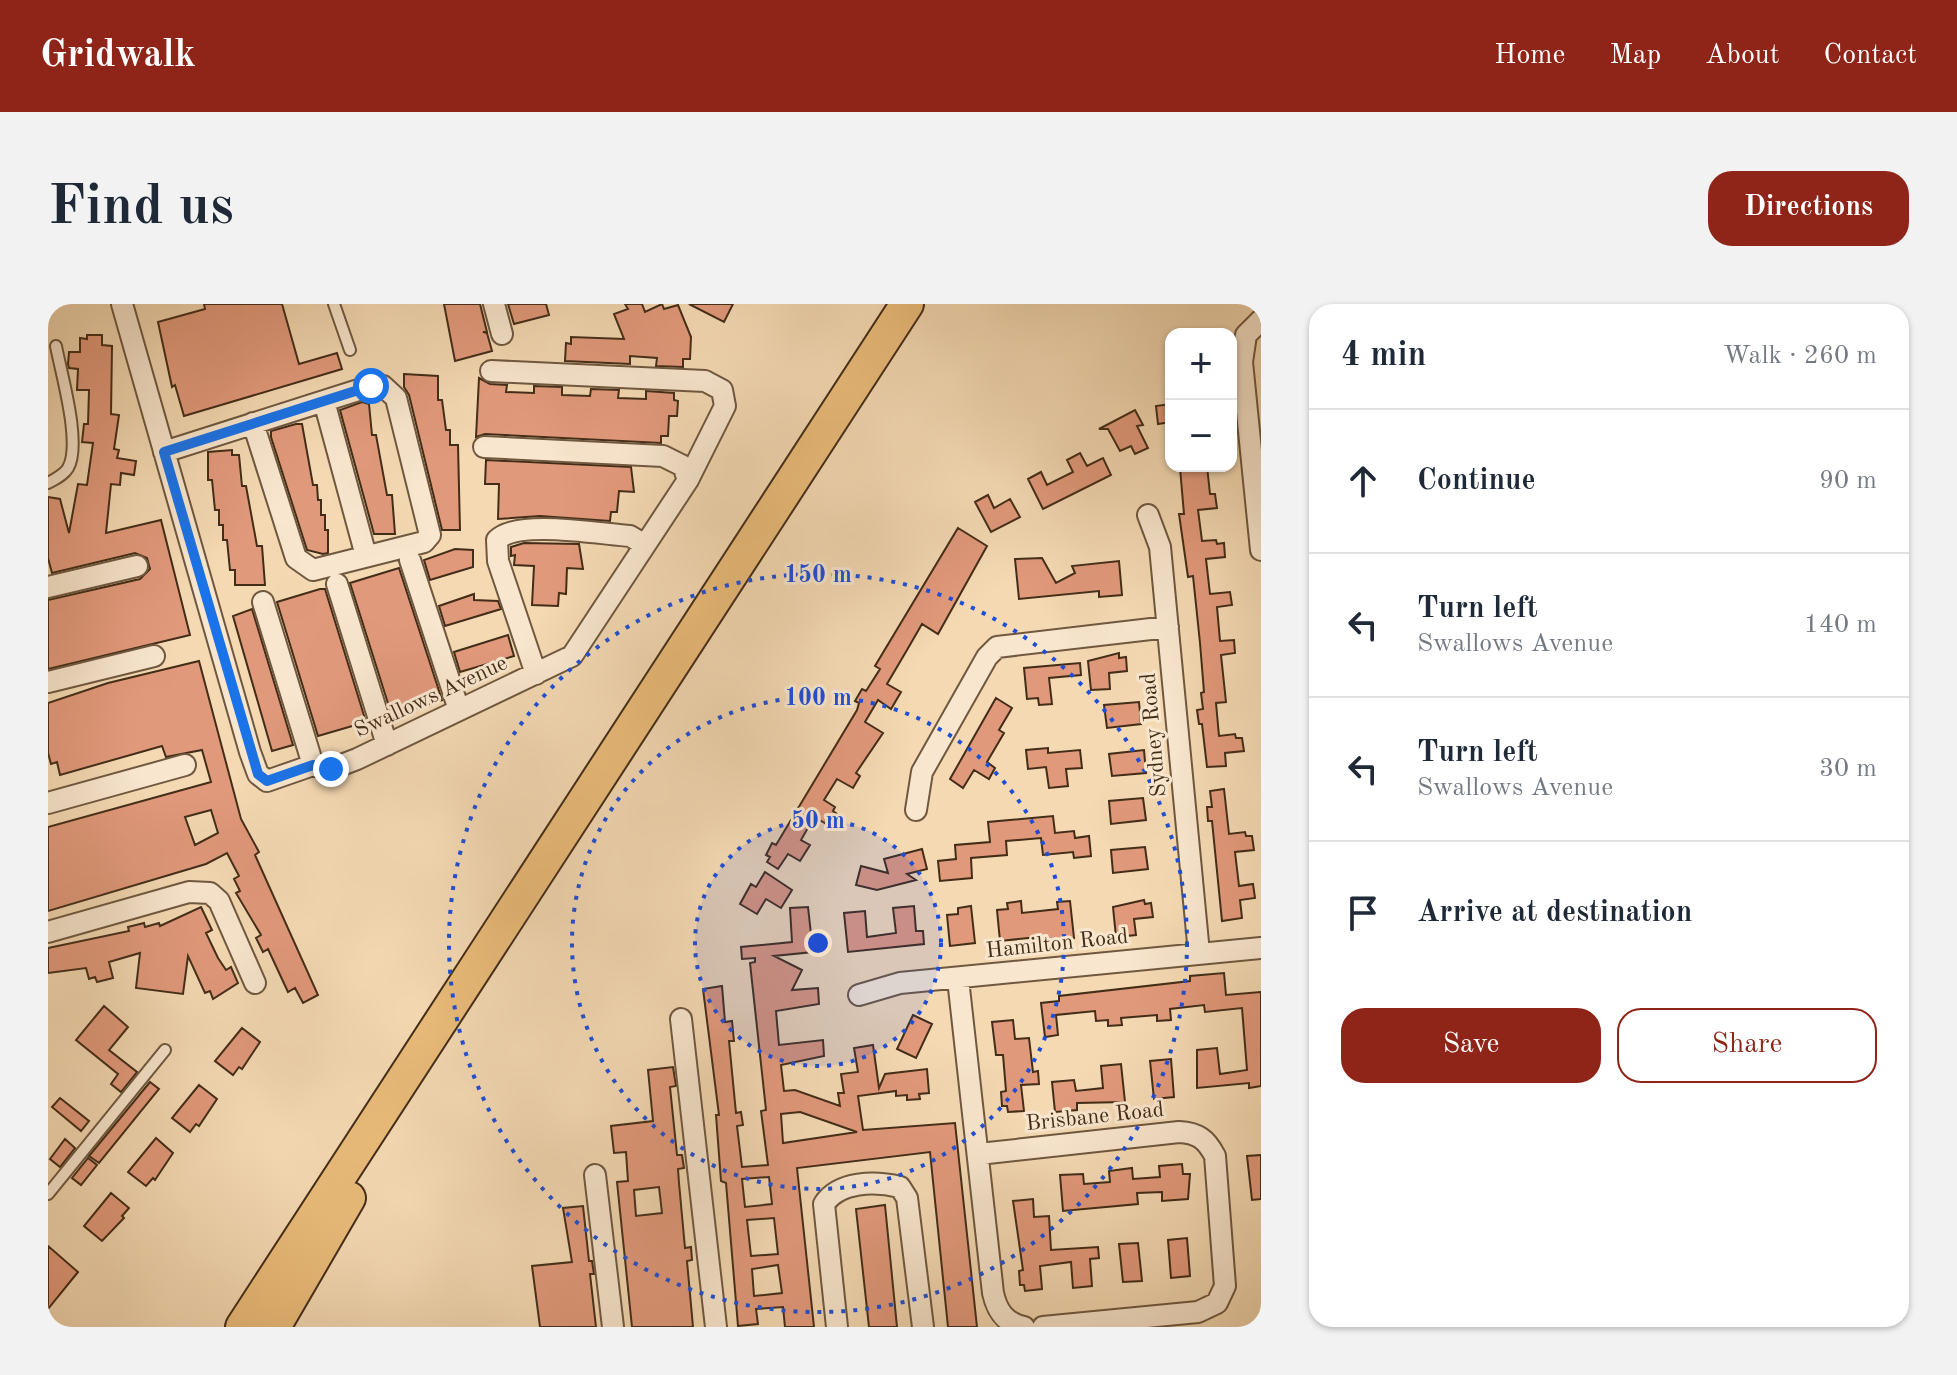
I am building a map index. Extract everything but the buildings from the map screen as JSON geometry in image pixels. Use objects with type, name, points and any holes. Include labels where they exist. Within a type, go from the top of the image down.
[{"type":"highway","points":[[242,1327],[907,304]]},
{"type":"highway","points":[[274,1327],[349,1198],[422,1052]]},
{"type":"street","name":"Swallows Avenue","points":[[122,304],[258,774],[267,781],[313,765],[331,769],[572,656],[688,480],[725,406],[718,386],[705,381],[491,371]]},
{"type":"street","points":[[494,304],[502,334]]},
{"type":"street","points":[[1261,320],[1246,335],[1242,362],[1261,550]]},
{"type":"street","points":[[164,452],[253,423],[371,386],[383,386],[396,398],[430,535],[424,542],[313,570],[303,566],[296,558],[253,423]]},
{"type":"street","points":[[324,401],[366,556]]},
{"type":"street","points":[[484,447],[663,456],[677,460],[688,480]]},
{"type":"street","name":"Sydney Road","points":[[1148,515],[1160,547],[1199,953]]},
{"type":"street","points":[[536,674],[498,561],[497,540],[509,531],[530,530],[630,536],[640,542],[642,548]]},
{"type":"street","points":[[410,560],[459,710]]},
{"type":"street","points":[[48,587],[137,566]]},
{"type":"street","points":[[337,584],[387,745]]},
{"type":"street","points":[[263,602],[313,765]]},
{"type":"street","points":[[916,810],[922,772],[987,657],[997,647],[1168,627]]},
{"type":"street","points":[[48,682],[154,656]]},
{"type":"street","points":[[48,803],[185,765]]},
{"type":"street","points":[[48,932],[189,892],[210,893],[219,901],[255,983]]},
{"type":"street","name":"Hamilton Road","points":[[859,995],[900,983],[1261,948]]},
{"type":"street","points":[[958,979],[996,1304],[1008,1321],[1024,1327]]},
{"type":"street","points":[[681,1019],[716,1327]]},
{"type":"street","name":"Brisbane Road","points":[[979,1154],[1179,1132],[1199,1136],[1208,1143],[1215,1156],[1225,1271],[1225,1286],[1217,1303],[1198,1312],[1043,1327]]},
{"type":"street","points":[[595,1175],[613,1327]]},
{"type":"street","points":[[837,1327],[824,1204],[839,1189],[874,1184],[900,1187],[907,1198],[923,1327]]},
{"type":"lane","points":[[334,304],[350,350]]},
{"type":"lane","points":[[48,483],[67,470],[73,437],[56,346]]},
{"type":"lane","points":[[48,1194],[165,1050]]},
{"type":"route","points":[[331,769],[313,765],[267,781],[258,774],[164,452],[371,386]]}]
